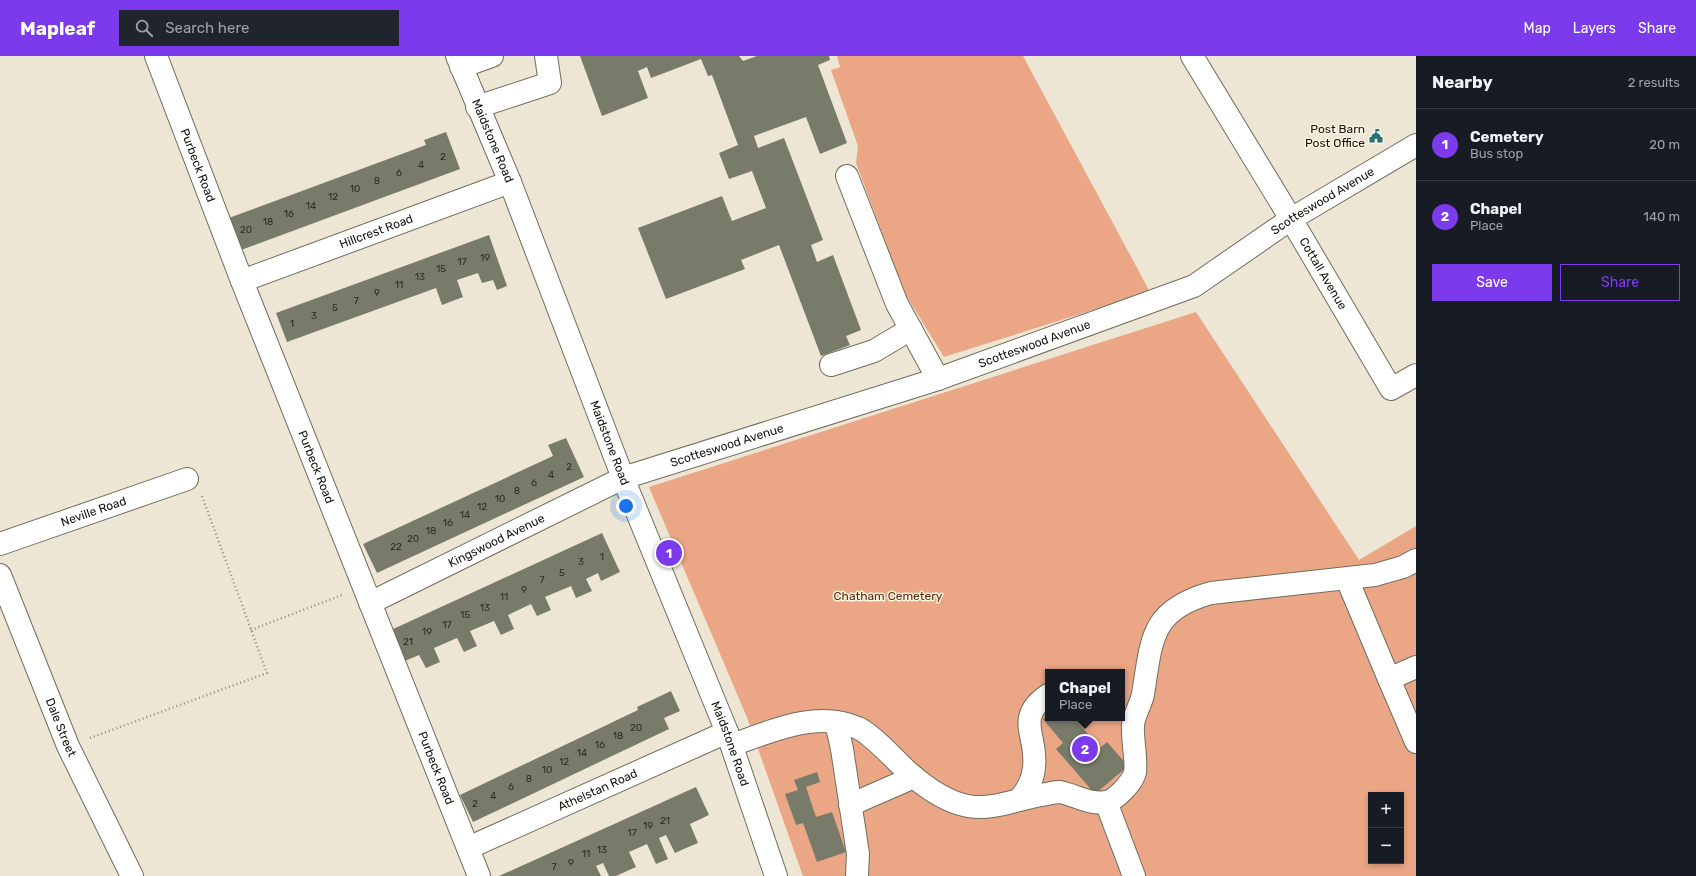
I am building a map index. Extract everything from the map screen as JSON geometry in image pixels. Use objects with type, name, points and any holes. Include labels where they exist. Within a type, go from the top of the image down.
[{"type":"street","name":"Purbeck Road","points":[[156,56],[242,281],[479,876]]},
{"type":"street","points":[[459,62],[492,56]]},
{"type":"street","points":[[477,107],[550,83],[546,56]]},
{"type":"street","name":"Cottall Avenue","points":[[1192,56],[1291,219],[1391,389],[1416,375]]},
{"type":"street","name":"Maidstone Road","points":[[459,62],[510,182],[623,478],[730,738],[776,876]]},
{"type":"street","name":"Scotteswood Avenue","points":[[623,478],[916,386],[1194,286],[1291,219],[1416,145]]},
{"type":"street","points":[[847,176],[897,304],[938,378]]},
{"type":"street","name":"Hillcrest Road","points":[[242,281],[510,182]]},
{"type":"street","points":[[831,365],[874,351],[911,329]]},
{"type":"street","name":"Kingswood Avenue","points":[[370,603],[623,478]]},
{"type":"street","name":"Neville Road","points":[[0,544],[187,479]]},
{"type":"street","points":[[1134,876],[1106,802],[1125,790],[1136,772],[1133,724],[1141,704],[1149,651],[1157,628],[1171,612],[1189,599],[1211,593],[1374,575],[1403,567],[1416,560]]},
{"type":"street","name":"Dale Street","points":[[0,575],[68,746],[132,876]]},
{"type":"street","points":[[1347,579],[1416,742]]},
{"type":"street","points":[[1389,679],[1416,666]]},
{"type":"street","points":[[1019,800],[1031,784],[1034,766],[1029,716],[1038,702],[1045,697]]},
{"type":"street","points":[[1125,715],[1130,714],[1141,704]]},
{"type":"street","name":"Athelstan Road","points":[[468,848],[730,738],[813,721],[836,722],[859,728],[914,777],[937,795],[968,806],[996,806],[1040,795],[1060,792],[1080,800],[1106,802]]},
{"type":"street","points":[[836,722],[842,749],[858,854],[857,876]]},
{"type":"street","points":[[850,805],[914,777]]},
{"type":"path","points":[[68,746],[267,673],[195,476],[187,479]]},
{"type":"path","points":[[251,630],[327,600]]},
{"type":"green space","points":[[837,56],[1023,56],[1150,292],[944,357],[904,292],[856,163],[858,146],[831,70],[840,67]]},
{"type":"green space","name":"Chatham Cemetery","points":[[1196,312],[1359,560],[1416,526],[1416,876],[803,876],[746,715],[649,487]]},
{"type":"building","points":[[580,56],[739,56],[743,61],[757,56],[829,56],[830,60],[818,65],[847,143],[820,154],[806,117],[754,136],[758,148],[784,138],[823,240],[811,245],[817,262],[833,255],[861,330],[846,336],[850,345],[821,356],[779,245],[741,260],[745,269],[666,299],[638,228],[722,196],[732,221],[766,208],[752,171],[729,179],[719,153],[738,145],[712,75],[708,76],[701,59],[651,78],[647,67],[638,71],[648,98],[602,116]]},
{"type":"building","points":[[446,132],[460,169],[241,250],[229,218],[426,145],[424,140]]},
{"type":"building","points":[[489,235],[507,286],[497,290],[493,280],[482,283],[478,273],[457,280],[463,297],[442,305],[436,288],[287,342],[276,313]]},
{"type":"building","points":[[566,438],[584,477],[377,573],[363,544],[553,456],[548,445]]},
{"type":"building","points":[[602,533],[620,572],[601,581],[598,573],[586,579],[592,591],[576,598],[571,586],[545,597],[551,610],[537,616],[531,604],[508,615],[514,629],[501,635],[494,621],[470,631],[477,646],[464,652],[457,638],[434,648],[440,662],[426,668],[419,655],[405,661],[391,630]]},
{"type":"building","points":[[671,691],[680,711],[664,718],[669,729],[473,822],[460,795],[638,710],[637,707]]},
{"type":"building","points":[[1045,717],[1045,721],[1077,721],[1100,748],[1107,742],[1128,766],[1095,794],[1056,749],[1063,743],[1043,719]]},
{"type":"building","points":[[817,772],[820,782],[806,787],[816,817],[832,812],[846,852],[817,862],[803,823],[796,825],[785,794],[798,790],[794,780]]},
{"type":"building","points":[[696,787],[709,815],[690,824],[698,843],[675,853],[666,835],[659,838],[668,859],[656,864],[647,844],[629,852],[636,867],[616,876],[609,876],[603,863],[596,866],[601,876],[499,876]]},
{"type":"place","name":"Post Barn Post Office","points":[[1376,136]]},
{"type":"place","name":"Cemetery","points":[[669,553]]},
{"type":"place","name":"Chapel","points":[[1085,749]]}]
